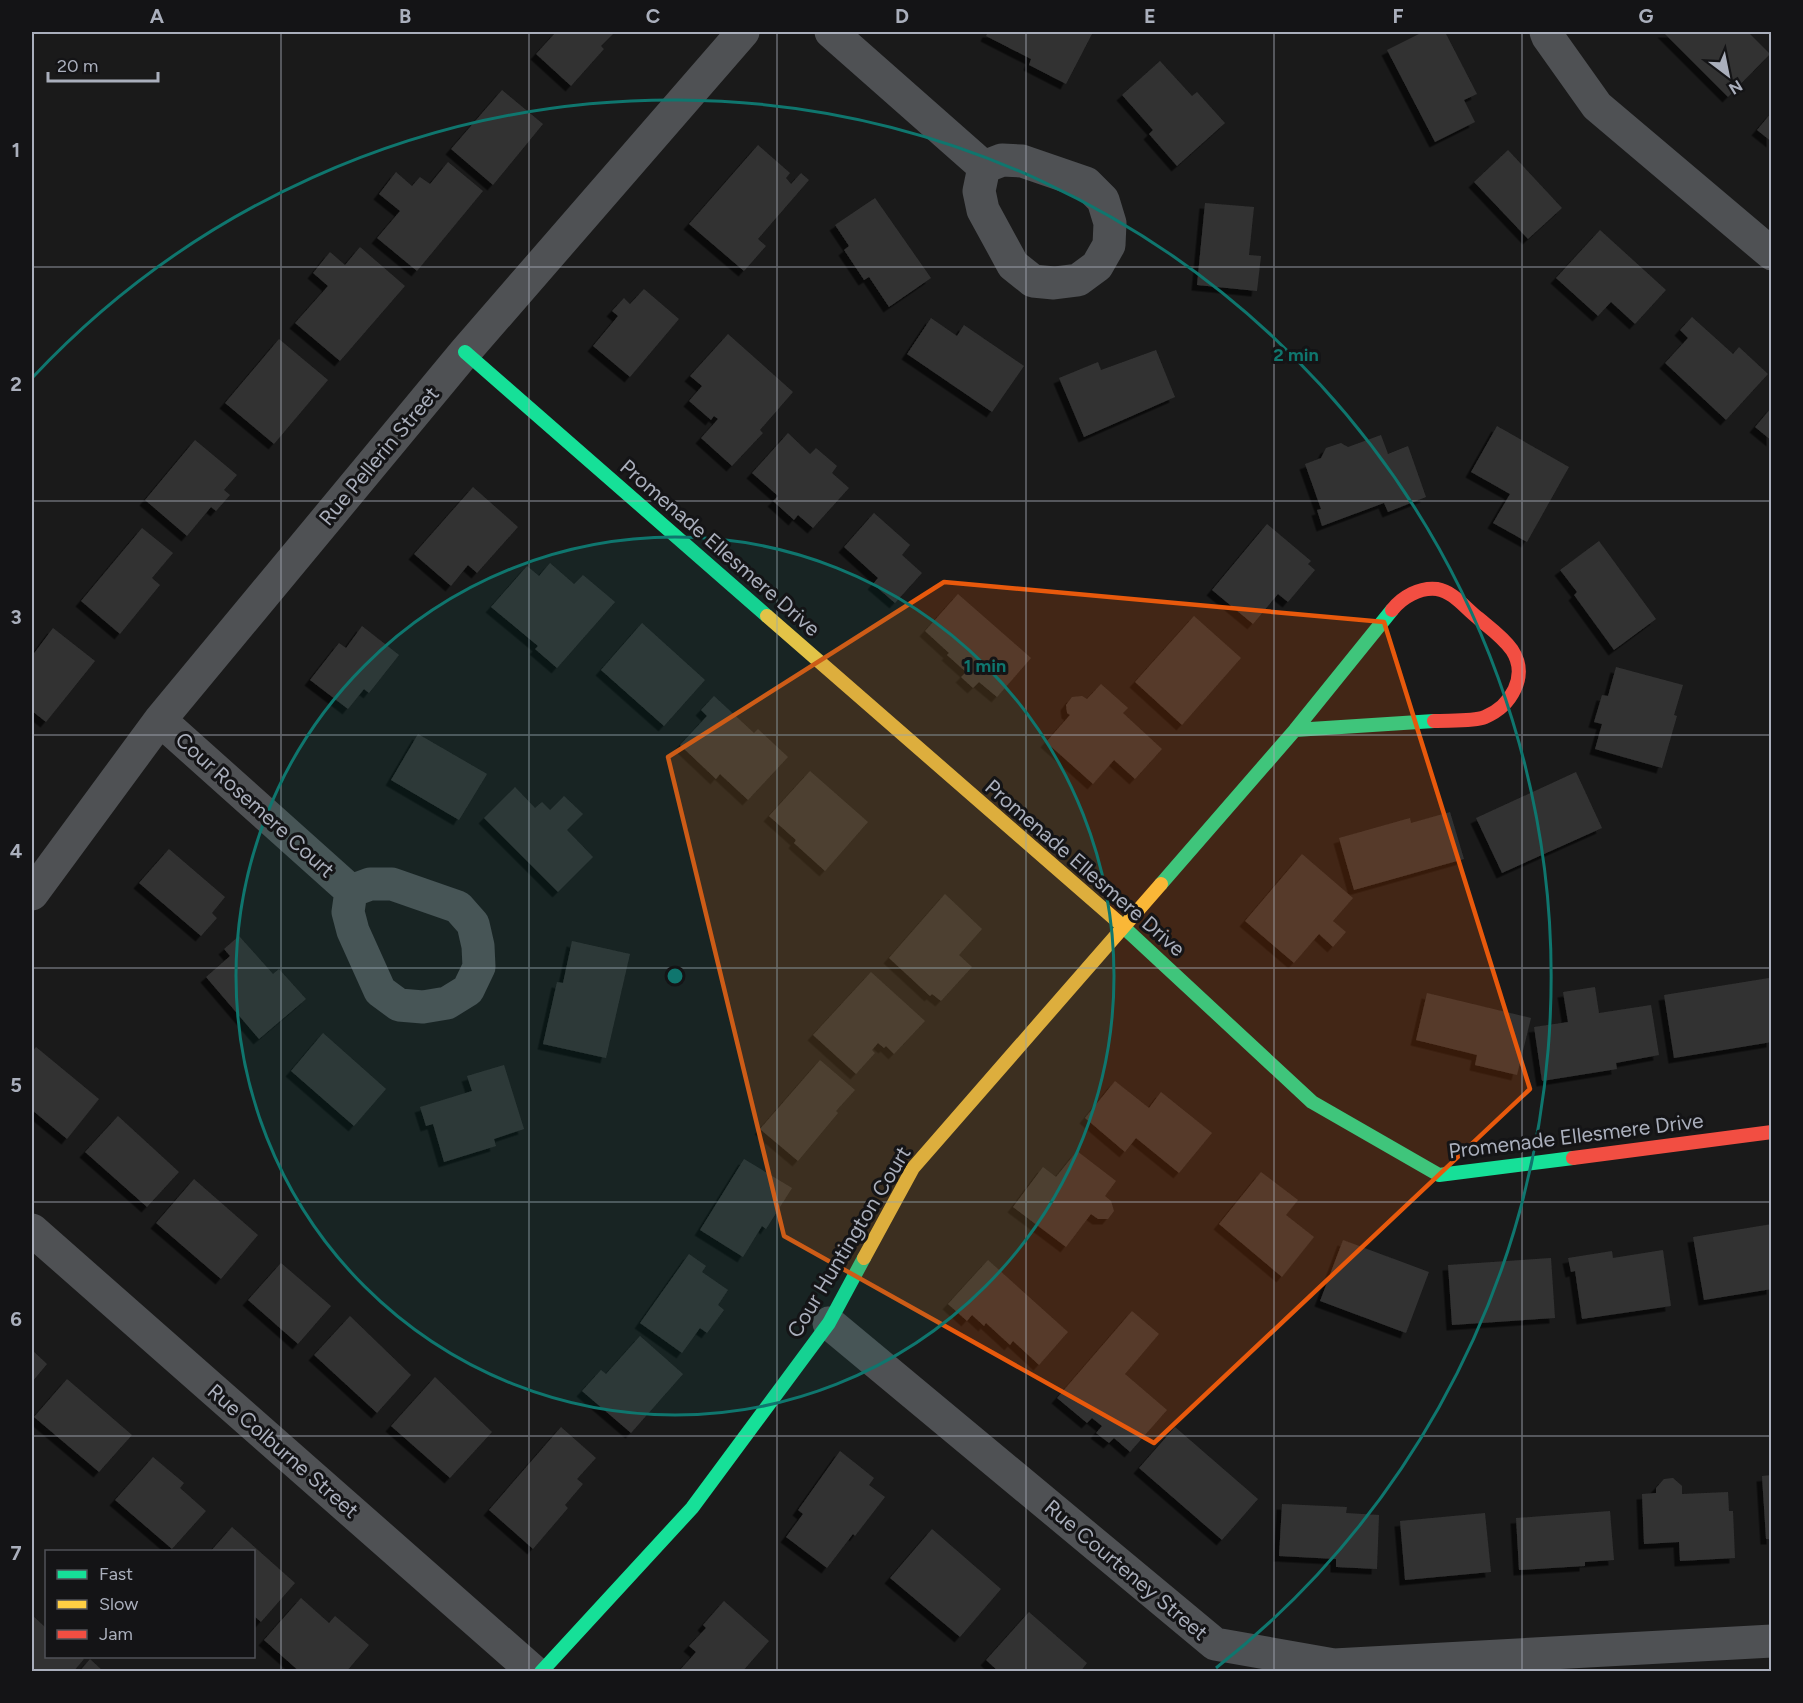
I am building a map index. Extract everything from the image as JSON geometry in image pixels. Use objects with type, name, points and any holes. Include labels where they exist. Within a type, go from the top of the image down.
[{"type":"street","name":"Rue Pellerin Street","points":[[32,894],[160,720],[465,352],[743,32]]},
{"type":"street","points":[[831,32],[984,168]]},
{"type":"street","points":[[1546,32],[1597,106],[1772,254]]},
{"type":"street","name":"Promenade Ellesmere Drive","points":[[465,352],[1123,926],[1312,1102],[1439,1175],[1772,1132]]},
{"type":"street","name":"Cour Huntington Court","points":[[540,1671],[692,1508],[829,1323],[913,1168],[1295,730],[1396,605],[1407,596],[1420,591],[1435,589],[1451,595],[1505,642],[1515,654],[1519,681],[1513,693],[1500,708],[1483,718],[1295,730]]},
{"type":"street","name":"Cour Rosemere Court","points":[[160,720],[351,891]]},
{"type":"street","name":"Rue Colburne Street","points":[[32,1230],[534,1671]]},
{"type":"street","name":"Rue Courteney Street","points":[[829,1323],[1215,1644],[1334,1665],[1772,1641]]},
{"type":"highlighted area","points":[[944,582],[1384,622],[1530,1089],[1154,1443],[784,1236],[668,757]]},
{"type":"building","points":[[556,32],[615,32],[601,46],[604,49],[571,86],[536,54]]},
{"type":"building","points":[[988,32],[1093,32],[1066,84],[1029,65],[1031,59],[986,36]]},
{"type":"building","points":[[1423,32],[1445,32],[1477,94],[1464,100],[1475,122],[1435,142],[1387,50]]},
{"type":"building","points":[[1663,32],[1748,32],[1770,54],[1728,97]]},
{"type":"building","points":[[1160,61],[1192,96],[1197,92],[1225,123],[1177,166],[1149,134],[1153,130],[1122,95]]},
{"type":"building","points":[[502,90],[543,124],[493,185],[451,149]]},
{"type":"building","points":[[1772,112],[1772,142],[1757,130]]},
{"type":"building","points":[[758,145],[790,173],[786,178],[791,184],[801,173],[809,180],[758,239],[766,246],[744,271],[689,224]]},
{"type":"building","points":[[1508,150],[1562,208],[1528,239],[1474,182]]},
{"type":"building","points":[[448,162],[483,191],[417,271],[377,238],[400,211],[379,194],[396,172],[412,186],[420,177],[430,184]]},
{"type":"building","points":[[875,198],[931,278],[889,307],[869,277],[864,280],[844,250],[849,246],[835,225]]},
{"type":"building","points":[[1205,203],[1254,207],[1249,255],[1261,256],[1257,291],[1197,285]]},
{"type":"building","points":[[1600,230],[1666,290],[1635,324],[1611,302],[1598,316],[1556,278]]},
{"type":"building","points":[[360,247],[405,286],[340,361],[295,323],[328,286],[313,273],[330,252],[345,265]]},
{"type":"building","points":[[644,289],[679,319],[630,377],[593,346],[618,316],[612,311],[624,298],[630,304]]},
{"type":"building","points":[[1692,317],[1733,354],[1739,347],[1768,374],[1726,420],[1665,363],[1688,338],[1680,330]]},
{"type":"building","points":[[931,318],[957,336],[964,325],[1024,366],[992,412],[907,354]]},
{"type":"building","points":[[728,334],[793,392],[760,430],[763,433],[732,466],[701,438],[718,419],[714,416],[711,420],[689,401],[702,386],[690,376]]},
{"type":"building","points":[[279,339],[328,380],[274,444],[225,403]]},
{"type":"building","points":[[1156,350],[1175,397],[1084,437],[1059,378],[1098,362],[1101,370]]},
{"type":"building","points":[[1772,407],[1772,441],[1755,427]]},
{"type":"building","points":[[1497,426],[1569,467],[1527,542],[1493,523],[1510,494],[1471,472]]},
{"type":"building","points":[[788,433],[810,454],[816,448],[837,466],[832,473],[849,488],[813,528],[798,515],[794,520],[773,501],[778,496],[752,473]]},
{"type":"building","points":[[1381,435],[1388,454],[1408,446],[1426,497],[1388,512],[1384,503],[1322,526],[1317,510],[1321,509],[1305,464],[1321,458],[1326,448],[1341,443],[1348,447]]},
{"type":"building","points":[[195,440],[237,475],[224,490],[230,495],[216,511],[211,507],[187,536],[145,500]]},
{"type":"building","points":[[473,487],[518,527],[477,573],[468,565],[451,586],[414,554]]},
{"type":"building","points":[[874,513],[910,545],[902,555],[922,573],[895,603],[873,584],[878,578],[844,547]]},
{"type":"building","points":[[1267,524],[1311,561],[1308,564],[1315,570],[1288,602],[1278,594],[1253,624],[1212,590]]},
{"type":"building","points":[[142,528],[173,553],[152,578],[160,585],[120,634],[81,601]]},
{"type":"building","points":[[1599,541],[1656,619],[1614,650],[1574,595],[1577,592],[1560,570]]},
{"type":"building","points":[[550,563],[574,584],[583,575],[615,602],[557,668],[535,649],[538,646],[491,607],[527,566],[539,576]]},
{"type":"building","points":[[958,594],[1031,658],[997,697],[979,682],[973,688],[961,677],[966,672],[925,631]]},
{"type":"building","points":[[1194,616],[1241,658],[1182,725],[1135,682]]},
{"type":"building","points":[[642,623],[705,680],[664,726],[601,670]]},
{"type":"building","points":[[362,626],[399,655],[369,693],[364,689],[348,709],[310,680],[339,643],[346,648]]},
{"type":"building","points":[[53,628],[95,661],[46,722],[32,711],[32,656]]},
{"type":"building","points":[[1616,667],[1683,685],[1662,768],[1595,749],[1602,724],[1594,722],[1602,695],[1608,696]]},
{"type":"building","points":[[1101,684],[1128,708],[1123,713],[1162,749],[1135,779],[1114,760],[1093,784],[1046,742],[1070,715],[1067,713],[1066,705],[1072,697],[1082,696],[1087,699]]},
{"type":"building","points":[[714,696],[754,733],[758,729],[788,757],[748,800],[720,774],[716,779],[680,745],[707,716],[701,710]]},
{"type":"building","points":[[418,734],[487,774],[459,820],[391,780]]},
{"type":"building","points":[[810,771],[868,822],[825,871],[769,816]]},
{"type":"building","points":[[1576,772],[1602,828],[1502,873],[1476,818]]},
{"type":"building","points":[[515,787],[535,808],[542,802],[550,810],[564,796],[583,814],[567,830],[593,857],[558,892],[484,818]]},
{"type":"building","points":[[1450,812],[1464,859],[1354,890],[1339,838],[1410,818],[1411,823]]},
{"type":"building","points":[[169,849],[225,897],[212,913],[217,918],[201,936],[139,883]]},
{"type":"building","points":[[1302,854],[1353,898],[1333,921],[1346,932],[1333,947],[1319,934],[1294,963],[1245,921]]},
{"type":"building","points":[[945,894],[982,929],[959,955],[972,967],[941,1001],[932,994],[930,996],[889,958]]},
{"type":"building","points":[[239,936],[273,974],[279,969],[306,999],[259,1039],[206,977],[230,956],[224,949]]},
{"type":"building","points":[[572,941],[630,954],[606,1058],[543,1044],[557,982],[563,983]]},
{"type":"building","points":[[871,972],[925,1021],[894,1054],[886,1046],[884,1048],[878,1043],[872,1050],[875,1053],[856,1074],[813,1035]]},
{"type":"building","points":[[1769,978],[1772,991],[1772,1042],[1674,1058],[1664,995]]},
{"type":"building","points":[[1595,987],[1599,1013],[1651,1005],[1659,1055],[1616,1063],[1617,1069],[1542,1081],[1534,1027],[1568,1022],[1563,992]]},
{"type":"building","points":[[1427,993],[1531,1018],[1517,1075],[1475,1065],[1477,1055],[1416,1040]]},
{"type":"building","points":[[323,1033],[386,1089],[354,1126],[291,1071]]},
{"type":"building","points":[[36,1047],[99,1099],[67,1139],[32,1110],[32,1052]]},
{"type":"building","points":[[820,1060],[855,1090],[798,1161],[760,1129]]},
{"type":"building","points":[[504,1065],[524,1129],[494,1139],[496,1146],[444,1162],[433,1124],[426,1126],[420,1107],[472,1091],[467,1076]]},
{"type":"building","points":[[1115,1081],[1149,1108],[1161,1092],[1212,1133],[1179,1173],[1136,1138],[1125,1152],[1085,1118]]},
{"type":"building","points":[[118,1116],[179,1172],[147,1207],[85,1152]]},
{"type":"building","points":[[1077,1151],[1116,1181],[1105,1196],[1111,1201],[1114,1211],[1108,1219],[1098,1219],[1091,1214],[1066,1247],[1013,1207],[1043,1167],[1056,1177]]},
{"type":"building","points":[[744,1159],[792,1188],[766,1229],[762,1226],[743,1257],[700,1230]]},
{"type":"building","points":[[1261,1172],[1298,1200],[1286,1215],[1314,1237],[1282,1277],[1219,1224]]},
{"type":"building","points":[[194,1179],[258,1235],[221,1279],[156,1223]]},
{"type":"building","points":[[1772,1224],[1772,1289],[1704,1300],[1693,1237]]},
{"type":"building","points":[[1343,1240],[1429,1272],[1406,1333],[1320,1301]]},
{"type":"building","points":[[1663,1250],[1671,1306],[1582,1319],[1575,1271],[1571,1272],[1568,1258],[1612,1251],[1613,1258]]},
{"type":"building","points":[[689,1254],[706,1266],[702,1272],[728,1290],[718,1305],[724,1310],[707,1333],[700,1328],[682,1353],[640,1323]]},
{"type":"building","points":[[1551,1258],[1555,1318],[1452,1325],[1448,1265]]},
{"type":"building","points":[[988,1260],[1068,1332],[1039,1365],[1013,1341],[1010,1345],[986,1323],[984,1326],[972,1315],[967,1321],[948,1304]]},
{"type":"building","points":[[281,1263],[331,1306],[298,1344],[248,1300]]},
{"type":"building","points":[[1132,1311],[1159,1334],[1125,1374],[1167,1410],[1130,1452],[1114,1438],[1109,1443],[1096,1433],[1102,1426],[1092,1418],[1087,1423],[1057,1398]]},
{"type":"building","points":[[350,1316],[411,1375],[377,1413],[314,1355]]},
{"type":"building","points":[[640,1336],[683,1374],[631,1433],[582,1391],[601,1370],[606,1374]]},
{"type":"building","points":[[32,1350],[47,1364],[32,1382]]},
{"type":"building","points":[[435,1377],[492,1432],[450,1478],[391,1426]]},
{"type":"building","points":[[67,1379],[132,1435],[99,1472],[34,1417]]},
{"type":"building","points":[[561,1427],[596,1458],[577,1479],[583,1484],[565,1505],[568,1508],[533,1549],[489,1510]]},
{"type":"building","points":[[1175,1427],[1258,1499],[1222,1540],[1139,1468]]},
{"type":"building","points":[[840,1451],[874,1478],[869,1485],[885,1497],[827,1568],[786,1537],[803,1514],[798,1510]]},
{"type":"building","points":[[153,1457],[184,1483],[180,1488],[206,1511],[172,1549],[115,1500]]},
{"type":"building","points":[[1772,1475],[1772,1539],[1766,1539],[1762,1476]]},
{"type":"building","points":[[1673,1478],[1682,1486],[1682,1494],[1728,1492],[1729,1511],[1733,1511],[1735,1558],[1680,1561],[1679,1542],[1644,1544],[1642,1494],[1656,1493],[1656,1488],[1664,1479]]},
{"type":"building","points":[[1282,1504],[1347,1507],[1346,1513],[1379,1515],[1377,1569],[1336,1567],[1336,1559],[1279,1556]]},
{"type":"building","points":[[1610,1511],[1614,1560],[1585,1562],[1585,1566],[1519,1570],[1516,1518]]},
{"type":"building","points":[[1485,1513],[1491,1572],[1405,1580],[1400,1521]]},
{"type":"building","points":[[232,1527],[295,1583],[261,1622],[255,1617],[255,1550],[212,1550]]},
{"type":"building","points":[[932,1529],[1001,1589],[960,1637],[890,1578]]},
{"type":"building","points":[[301,1598],[329,1623],[335,1616],[369,1645],[346,1672],[300,1672],[264,1640]]},
{"type":"building","points":[[724,1601],[769,1641],[742,1672],[682,1672],[680,1670],[696,1652],[689,1646],[706,1628],[703,1625]]},
{"type":"building","points":[[1029,1612],[1087,1663],[1080,1672],[999,1672],[986,1660]]},
{"type":"building","points":[[32,1615],[45,1627],[45,1658],[84,1659],[73,1672],[32,1672]]},
{"type":"building","points":[[90,1659],[104,1672],[79,1672]]},
{"type":"traffic: fast","points":[[465,352],[767,616]]},
{"type":"traffic: fast","points":[[1161,884],[1295,730],[1392,610]]},
{"type":"traffic: fast","points":[[1295,730],[1434,721]]},
{"type":"traffic: fast","points":[[1117,921],[1312,1102],[1439,1175],[1573,1158]]},
{"type":"traffic: fast","points":[[541,1672],[692,1508],[829,1323],[864,1258]]},
{"type":"traffic: slow","points":[[767,616],[1117,921]]},
{"type":"traffic: slow","points":[[864,1258],[913,1168],[1161,884]]},
{"type":"traffic: jam","points":[[1392,610],[1406,597],[1418,591],[1431,589],[1443,591],[1454,597],[1500,637],[1512,650],[1517,660],[1518,680],[1515,689],[1503,706],[1485,717],[1474,720],[1434,721]]},
{"type":"traffic: jam","points":[[1573,1158],[1772,1132]]}]
